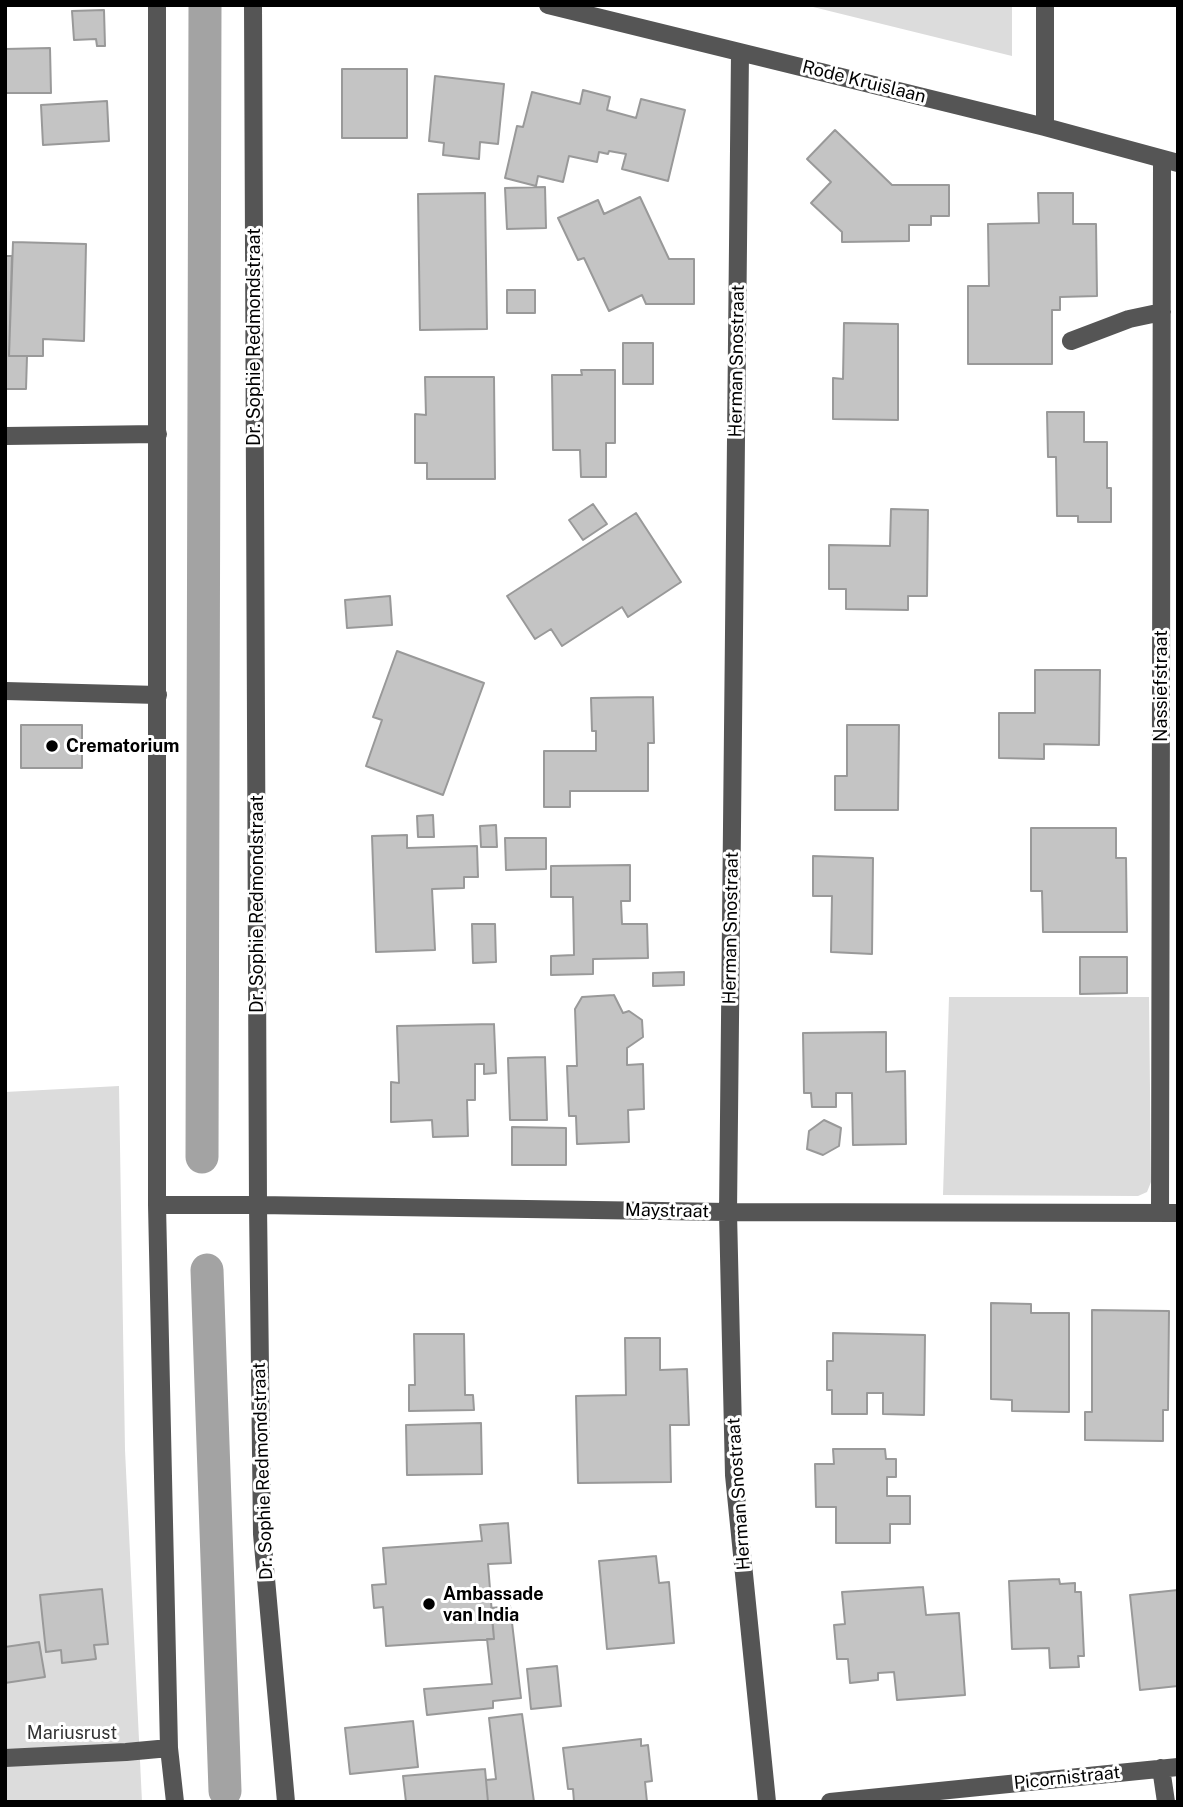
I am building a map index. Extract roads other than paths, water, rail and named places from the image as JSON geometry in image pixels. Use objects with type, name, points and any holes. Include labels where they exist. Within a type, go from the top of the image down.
[{"type":"street","points":[[158,5],[157,1205],[169,1748],[175,1802]]},
{"type":"street","name":"Dr. Sophie Redmondstraat","points":[[253,5],[262,1534],[286,1802]]},
{"type":"street","name":"Rode Kruislaan","points":[[548,5],[1045,127],[1170,162]]},
{"type":"street","points":[[1045,5],[1045,127]]},
{"type":"street","name":"Herman Snostraat","points":[[740,52],[728,1212],[734,1475],[767,1802]]},
{"type":"street","name":"Nassiefstraat","points":[[1169,1213],[1162,312],[1170,162]]},
{"type":"street","points":[[1071,341],[1129,319],[1162,312]]},
{"type":"street","points":[[5,436],[158,434]]},
{"type":"street","points":[[5,691],[158,695]]},
{"type":"street","name":"Maystraat","points":[[157,1205],[728,1212],[1169,1213]]},
{"type":"street","points":[[5,1758],[169,1748]]},
{"type":"street","points":[[1166,1802],[1169,1767]]},
{"type":"street","name":"Picornistraat","points":[[830,1802],[1169,1767]]},
{"type":"waterway","points":[[202,1157],[205,5]]},
{"type":"waterway","points":[[207,1270],[225,1791]]},
{"type":"place","name":"Crematorium","points":[[52,746]]},
{"type":"place","name":"Ambassade van India","points":[[429,1604]]},
{"type":"park label","name":"Mariusrust","points":[[72,1733]]}]
